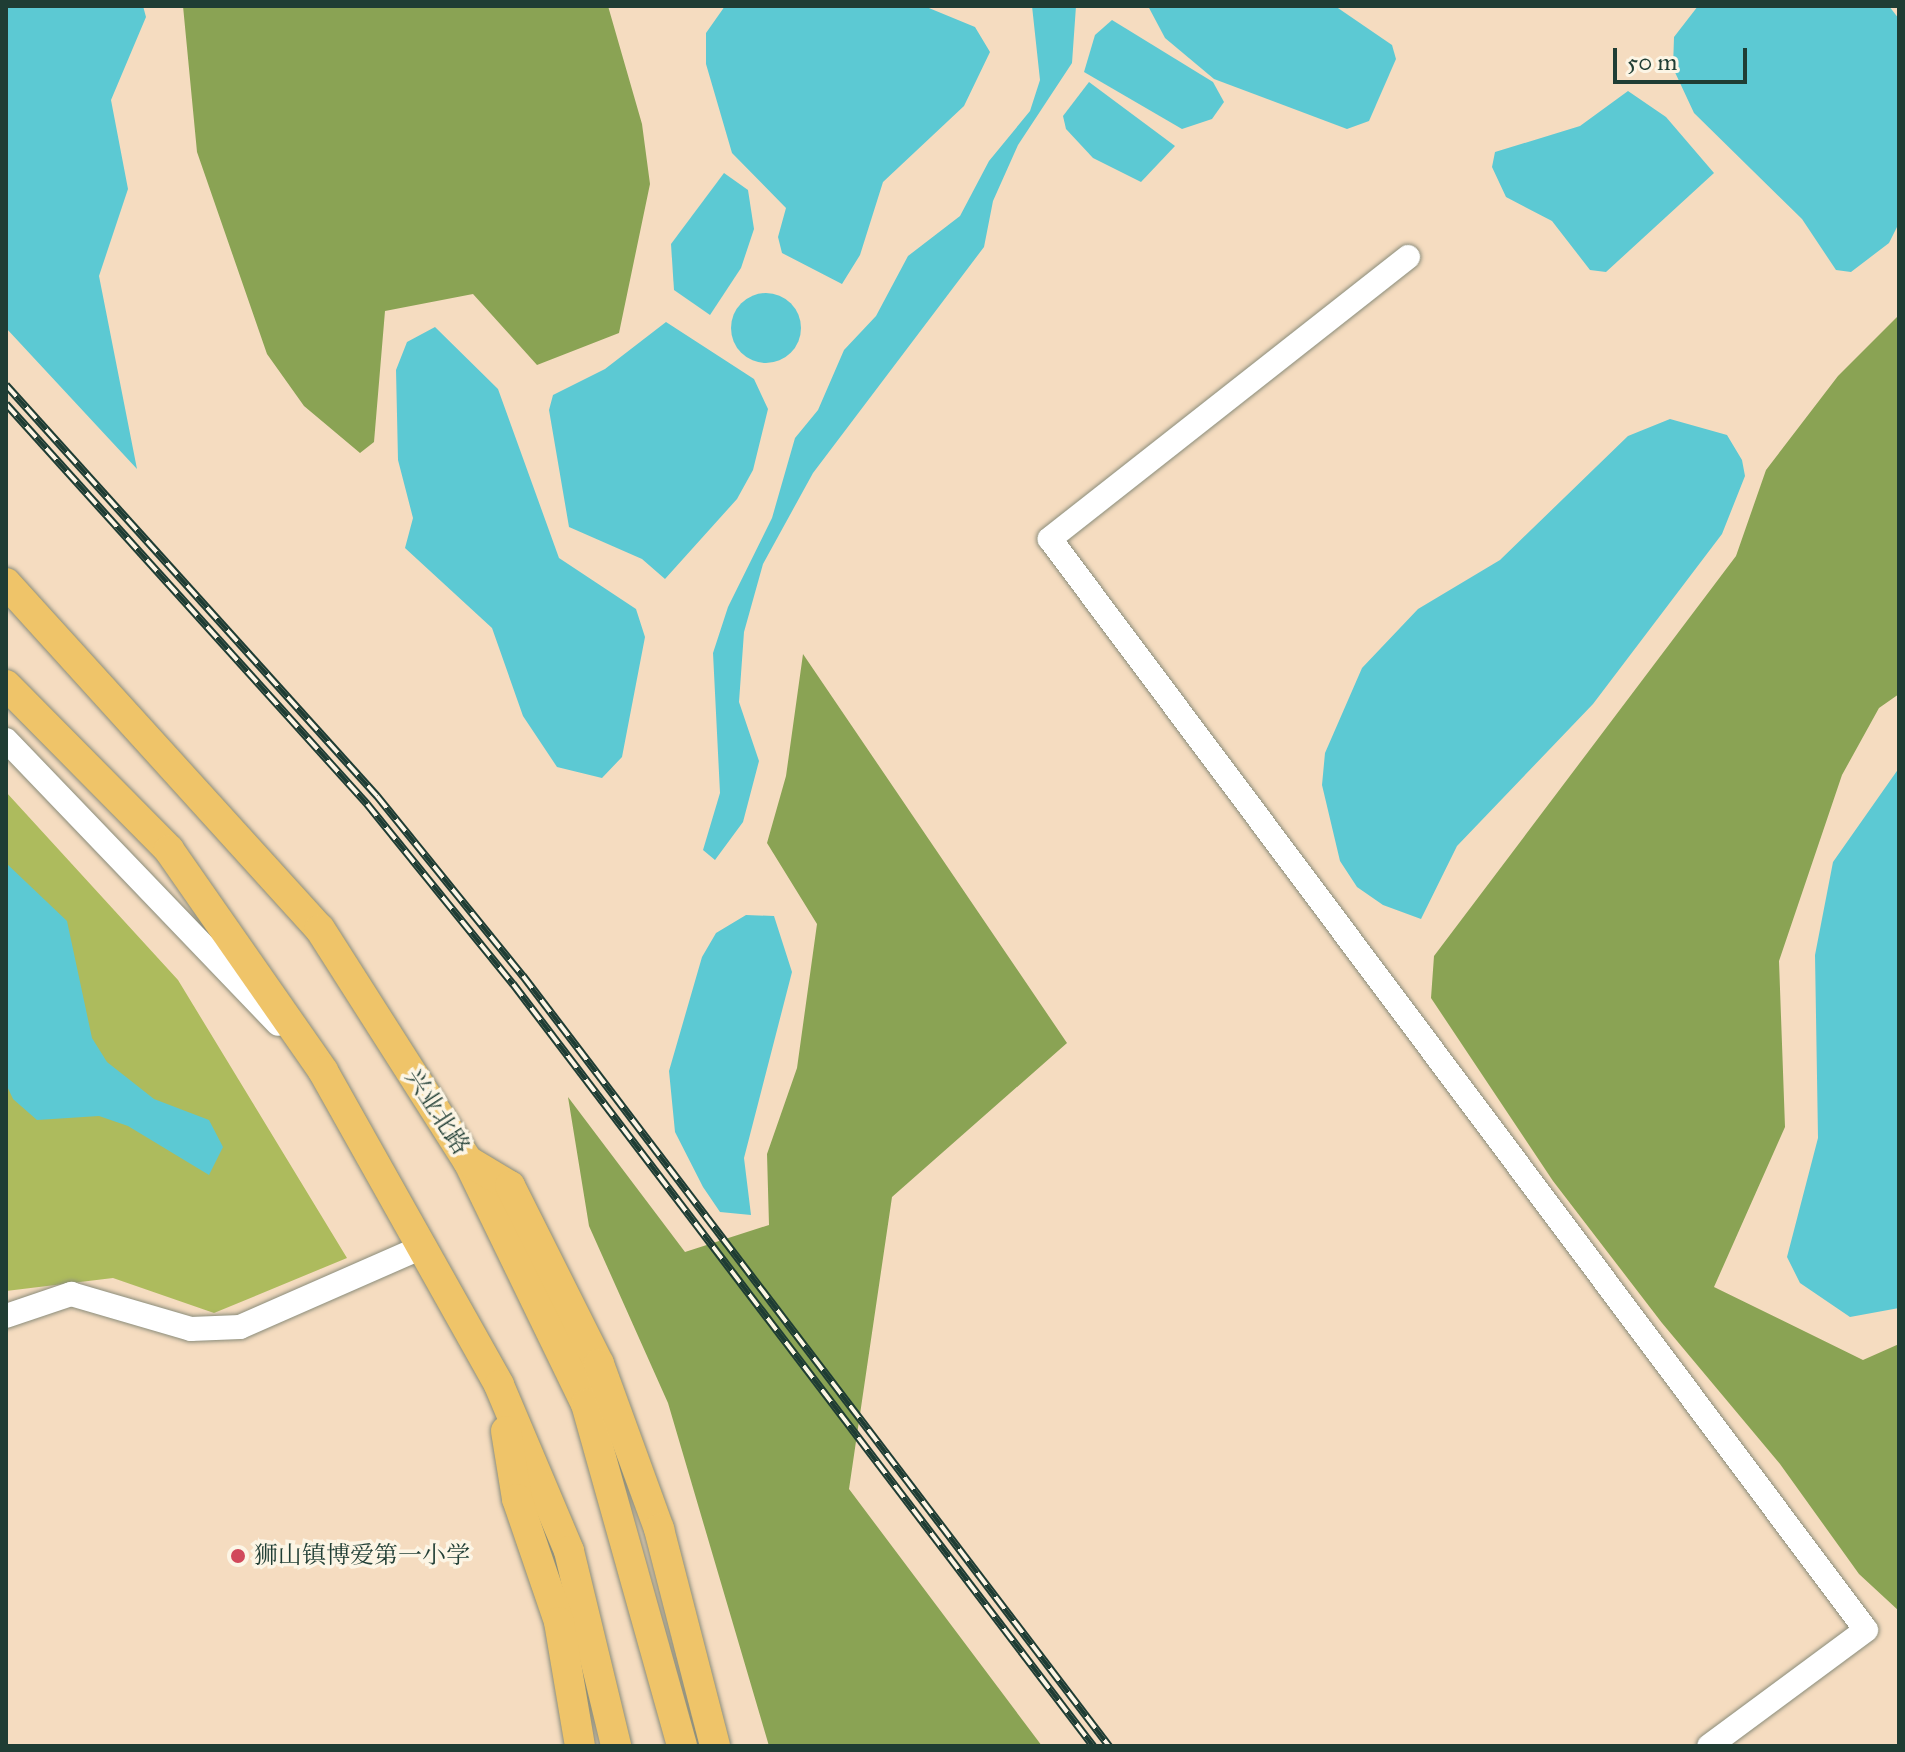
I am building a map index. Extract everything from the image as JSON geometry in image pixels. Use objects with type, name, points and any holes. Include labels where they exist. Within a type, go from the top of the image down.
[{"type":"main road","name":"兴业北路","points":[[6,583],[320,929],[468,1161],[586,1404],[682,1746]]},
{"type":"main road","points":[[6,685],[169,850],[323,1071],[499,1385],[569,1551],[616,1746]]},
{"type":"main road","points":[[468,1161],[510,1186],[599,1364],[659,1529],[715,1746]]},
{"type":"main road","points":[[499,1385],[517,1499],[559,1622],[580,1746]]},
{"type":"street","points":[[1408,257],[1050,539],[1866,1630],[1709,1746]]},
{"type":"street","points":[[6,740],[323,1071]]},
{"type":"street","points":[[6,1316],[71,1294],[191,1329],[240,1327],[422,1247]]},
{"type":"green space","points":[[183,6],[608,6],[642,124],[650,184],[619,333],[537,365],[473,294],[385,311],[374,442],[360,453],[304,406],[267,354],[197,152]]},
{"type":"green space","points":[[1899,315],[1899,694],[1879,708],[1842,775],[1779,961],[1785,1127],[1714,1287],[1863,1360],[1899,1344],[1899,1611],[1859,1574],[1780,1464],[1662,1323],[1553,1181],[1431,998],[1434,956],[1736,556],[1766,470],[1838,376]]},
{"type":"green space","points":[[803,654],[1067,1043],[892,1197],[849,1489],[1042,1746],[769,1746],[668,1403],[589,1226],[568,1097],[685,1252],[769,1225],[767,1154],[797,1068],[817,924],[767,843],[786,776]]},
{"type":"green space","points":[[6,792],[178,980],[347,1258],[214,1313],[113,1278],[6,1291]]},
{"type":"water","points":[[6,6],[143,6],[146,17],[111,100],[128,189],[99,276],[137,469],[6,328]]},
{"type":"water","points":[[725,6],[924,6],[975,27],[990,52],[964,106],[883,182],[860,255],[842,284],[782,253],[778,237],[786,208],[732,153],[706,64],[706,33]]},
{"type":"water","points":[[1032,6],[1076,6],[1072,63],[1018,145],[993,201],[984,247],[813,473],[763,564],[744,632],[739,702],[759,761],[743,822],[715,860],[703,850],[720,793],[713,653],[728,607],[772,518],[795,438],[818,410],[844,350],[876,316],[908,256],[960,216],[989,161],[1030,111],[1040,80]]},
{"type":"water","points":[[1148,6],[1335,6],[1392,45],[1396,59],[1369,121],[1347,129],[1214,79],[1165,38]]},
{"type":"water","points":[[1698,6],[1889,6],[1899,19],[1899,223],[1889,243],[1851,272],[1836,270],[1802,219],[1694,113],[1673,68],[1674,37]]},
{"type":"water","points":[[1112,20],[1213,82],[1224,102],[1212,119],[1182,129],[1084,72],[1095,35]]},
{"type":"water","points":[[1089,82],[1175,146],[1141,182],[1093,158],[1066,129],[1063,116]]},
{"type":"water","points":[[1628,91],[1666,117],[1714,173],[1606,272],[1590,270],[1552,221],[1506,197],[1492,167],[1495,152],[1580,126]]},
{"type":"water","points":[[724,173],[748,190],[754,229],[741,268],[710,315],[674,290],[671,244]]},
{"type":"water","points":[[766,293],[791,303],[801,328],[791,353],[766,363],[741,353],[731,328],[741,303]]},
{"type":"water","points":[[666,322],[754,379],[768,409],[753,470],[737,499],[665,579],[642,559],[569,527],[549,410],[553,395],[605,369]]},
{"type":"water","points":[[435,327],[498,389],[559,558],[636,609],[645,637],[622,757],[602,778],[557,767],[523,716],[492,628],[405,548],[413,518],[398,460],[396,370],[407,342]]},
{"type":"water","points":[[1670,419],[1727,435],[1742,460],[1745,476],[1722,534],[1593,704],[1457,846],[1421,919],[1383,905],[1357,887],[1340,861],[1322,785],[1325,753],[1362,668],[1418,609],[1500,560],[1628,436]]},
{"type":"water","points":[[1899,768],[1899,1308],[1850,1317],[1800,1283],[1787,1257],[1818,1138],[1815,955],[1833,862]]},
{"type":"water","points":[[6,863],[67,921],[92,1038],[107,1062],[154,1099],[209,1120],[223,1147],[209,1175],[128,1126],[99,1116],[37,1120],[13,1099],[6,1084]]},
{"type":"water","points":[[746,915],[774,916],[792,972],[744,1158],[751,1215],[720,1212],[703,1187],[675,1132],[669,1071],[702,957],[716,933]]},
{"type":"railway","points":[[6,385],[377,796],[523,976],[1109,1746]]},
{"type":"railway","points":[[6,404],[367,804],[513,984],[1093,1746]]},
{"type":"place","name":"狮山镇博爱第一小学","points":[[238,1556]]}]
